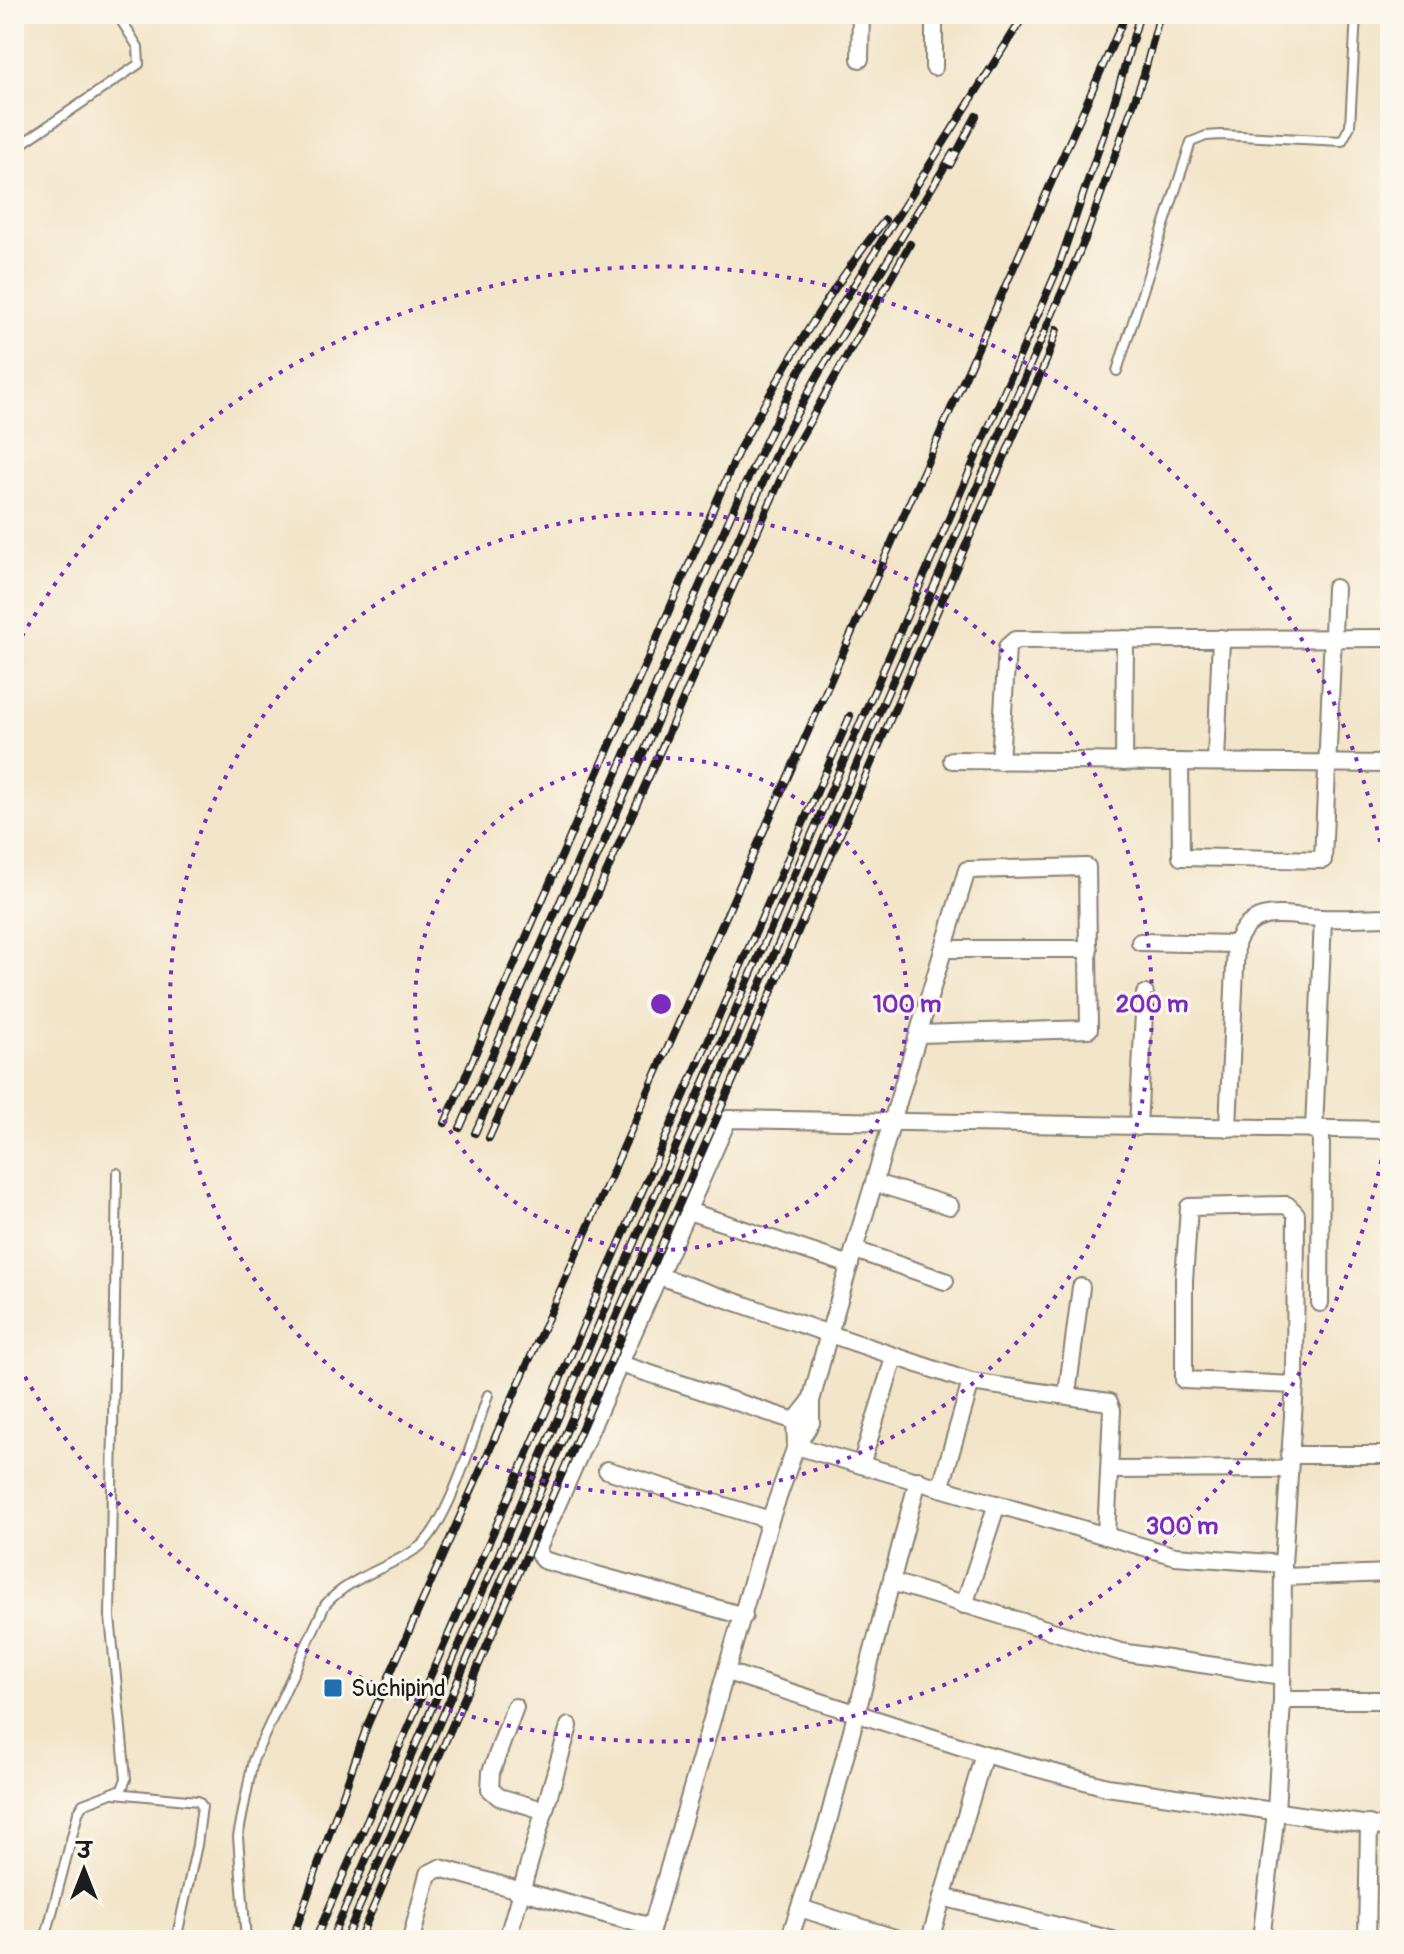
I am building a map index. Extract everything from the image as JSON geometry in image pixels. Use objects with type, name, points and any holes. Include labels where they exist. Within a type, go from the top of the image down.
[{"type":"street","points":[[860,59],[861,14]]},
{"type":"street","points":[[934,14],[934,67]]},
{"type":"street","points":[[1180,762],[1179,851],[1185,860],[1323,860],[1335,588]]},
{"type":"street","points":[[1216,762],[1221,638]]},
{"type":"street","points":[[1000,761],[1010,643],[1125,639],[1390,638]]},
{"type":"street","points":[[1124,762],[1125,639]]},
{"type":"street","points":[[952,760],[1390,764]]},
{"type":"street","points":[[411,1940],[426,1881],[432,1870],[448,1869],[522,1888],[650,1934],[770,1520],[796,1446],[811,1423],[811,1401],[828,1337],[875,1183],[892,1122],[943,949],[968,868],[1083,866],[1088,871],[1090,1025],[1086,1031],[918,1034]]},
{"type":"street","points":[[1228,1128],[1236,944],[1241,930],[1259,917],[1289,914],[1323,919],[1390,917]]},
{"type":"street","points":[[1320,1303],[1318,1130],[1323,919]]},
{"type":"street","points":[[1140,942],[1236,944]]},
{"type":"street","points":[[943,949],[1089,949]]},
{"type":"street","points":[[1138,1127],[1145,994]]},
{"type":"street","points":[[744,1616],[543,1560],[537,1550],[617,1363],[728,1119],[1390,1130]]},
{"type":"street","points":[[875,1183],[950,1206]]},
{"type":"street","points":[[1261,1940],[1276,1812],[1282,1700],[1283,1570],[1295,1385],[1296,1214],[1293,1207],[1225,1204],[1189,1207],[1184,1280],[1184,1380],[1295,1385]]},
{"type":"street","points":[[685,1210],[945,1281]]},
{"type":"street","points":[[656,1275],[828,1337],[971,1382],[1109,1402],[1112,1410],[1111,1470],[1106,1536]]},
{"type":"street","points":[[1067,1394],[1081,1287]]},
{"type":"street","points":[[861,1465],[894,1358]]},
{"type":"street","points":[[617,1363],[795,1421]]},
{"type":"street","points":[[941,1486],[971,1382]]},
{"type":"street","points":[[796,1446],[795,1421],[811,1401]]},
{"type":"street","points":[[796,1446],[1175,1556],[1283,1570],[1390,1573]]},
{"type":"street","points":[[1111,1470],[1390,1455]]},
{"type":"street","points":[[607,1470],[770,1520]]},
{"type":"street","points":[[789,1940],[857,1715],[918,1480]]},
{"type":"street","points":[[964,1605],[997,1504]]},
{"type":"street","points":[[892,1582],[1121,1652],[1282,1676]]},
{"type":"street","points":[[727,1672],[984,1754],[1107,1787],[1390,1828]]},
{"type":"street","points":[[1282,1700],[1390,1700]]},
{"type":"street","points":[[515,1707],[491,1772],[490,1789],[499,1797],[543,1810]]},
{"type":"street","points":[[507,1940],[569,1726]]},
{"type":"street","points":[[930,1940],[984,1754]]},
{"type":"street","points":[[1367,1940],[1369,1824]]},
{"type":"street","points":[[942,1897],[1113,1940]]},
{"type":"street","points":[[800,1908],[901,1940]]},
{"type":"lane","points":[[14,149],[139,64],[138,47],[117,14]]},
{"type":"lane","points":[[1117,371],[1191,142],[1206,136],[1221,135],[1342,141],[1350,126],[1356,14]]},
{"type":"lane","points":[[115,1793],[126,1779],[110,1617],[117,1173]]},
{"type":"lane","points":[[246,1940],[238,1837],[258,1748],[325,1605],[338,1592],[417,1548],[429,1537],[461,1470],[488,1395]]},
{"type":"lane","points":[[45,1940],[78,1813],[91,1800],[115,1793],[184,1798],[198,1801],[202,1806],[197,1845],[176,1940]]},
{"type":"railway","points":[[460,1128],[738,499],[799,372],[1025,14]]},
{"type":"railway","points":[[292,1940],[367,1726],[1126,14]]},
{"type":"railway","points":[[331,1940],[1058,268],[1111,113],[1140,14]]},
{"type":"railway","points":[[345,1940],[1085,239],[1144,74],[1160,14]]},
{"type":"railway","points":[[950,165],[976,116]]},
{"type":"railway","points":[[475,1133],[780,444],[819,373],[953,153]]},
{"type":"railway","points":[[445,1123],[739,450],[807,331],[844,274],[885,220]]},
{"type":"railway","points":[[489,1138],[793,451],[910,244]]},
{"type":"railway","points":[[359,1940],[1047,359],[1057,329]]},
{"type":"railway","points":[[315,1940],[850,716]]},
{"type":"place","name":"Suchipind","points":[[333,1688]]}]
